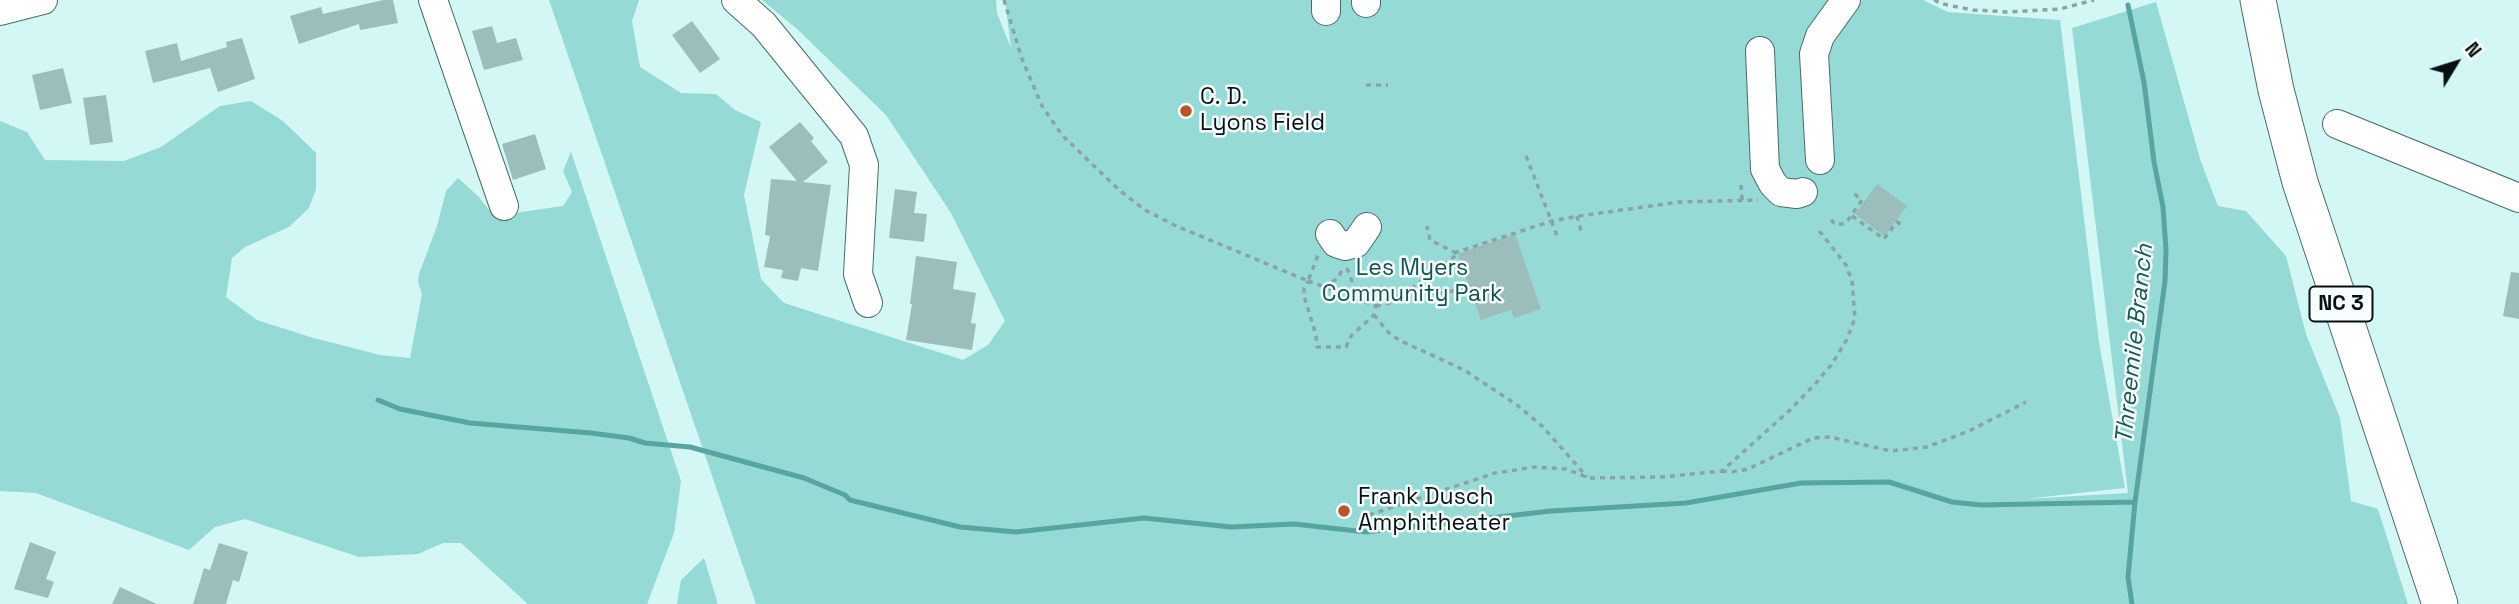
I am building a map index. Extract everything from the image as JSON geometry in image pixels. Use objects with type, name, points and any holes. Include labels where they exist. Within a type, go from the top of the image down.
[{"type":"main road","name":"NC 3","points":[[2258,0],[2276,90],[2300,181],[2440,604]]},
{"type":"street","points":[[0,11],[43,0]]},
{"type":"street","points":[[432,0],[505,206]]},
{"type":"street","points":[[736,0],[764,25],[854,136],[864,165],[858,274],[868,303]]},
{"type":"street","points":[[1820,160],[1814,54],[1821,37],[1846,0]]},
{"type":"street","points":[[1760,51],[1765,169],[1781,192],[1802,192]]},
{"type":"street","points":[[2337,124],[2519,198]]},
{"type":"street","points":[[1324,244],[1336,243],[1345,246],[1356,243],[1367,228]]},
{"type":"path","points":[[1004,0],[1022,59],[1042,106],[1062,135],[1084,159],[1145,210],[1184,230],[1376,306],[1393,302],[1458,254],[1430,240],[1427,226]]},
{"type":"path","points":[[1934,0],[1973,10],[2009,12],[2060,9],[2094,0]]},
{"type":"path","points":[[1366,85],[1388,85]]},
{"type":"path","points":[[1526,156],[1558,238]]},
{"type":"path","points":[[1741,185],[1742,200]]},
{"type":"path","points":[[1831,219],[1841,226],[1852,216],[1863,200],[1852,192]]},
{"type":"path","points":[[1454,253],[1552,221],[1577,216],[1679,202],[1761,200]]},
{"type":"path","points":[[1577,216],[1581,231]]},
{"type":"path","points":[[1852,216],[1884,239],[1897,222],[1902,225]]},
{"type":"path","points":[[1722,471],[1816,383],[1832,364],[1855,318],[1852,281],[1846,265],[1817,228]]},
{"type":"path","points":[[1324,244],[1304,288],[1317,347],[1346,347],[1351,336],[1374,316],[1376,306]]},
{"type":"path","points":[[1323,286],[1337,278],[1346,264],[1359,300]]},
{"type":"path","points":[[1410,289],[1436,294],[1469,288]]},
{"type":"path","points":[[1374,316],[1388,333],[1399,340],[1464,370],[1517,405],[1542,426],[1589,478]]},
{"type":"path","points":[[1369,515],[1494,473],[1535,467],[1566,469],[1589,478],[1663,477],[1748,469],[1813,438],[1830,437],[1891,451],[1927,447],[1969,431],[2026,402]]},
{"type":"green space","name":"Les Myers Community Park","points":[[549,0],[639,0],[632,21],[640,67],[681,93],[716,94],[735,110],[761,122],[744,195],[761,279],[784,303],[963,360],[988,345],[1005,321],[951,213],[886,115],[797,29],[762,0],[996,0],[997,13],[1011,48],[1005,0],[1923,0],[1948,12],[2060,20],[2099,342],[2125,488],[2025,499],[2128,493],[2072,28],[2156,2],[2201,162],[2218,206],[2246,211],[2286,256],[2306,334],[2340,418],[2351,501],[2378,509],[2408,604],[756,604]]},
{"type":"green space","points":[[251,101],[283,121],[316,153],[316,189],[309,208],[289,227],[245,247],[232,258],[226,297],[257,320],[380,355],[410,358],[422,294],[418,282],[419,274],[437,226],[446,191],[458,178],[478,196],[496,219],[521,212],[563,206],[572,192],[563,171],[571,152],[681,481],[674,533],[647,604],[528,604],[461,543],[443,543],[418,554],[359,557],[245,519],[215,527],[189,550],[36,493],[0,491],[0,121],[27,132],[45,160],[124,161],[161,147],[220,106]]},
{"type":"green space","points":[[704,558],[718,604],[677,604],[681,580]]},
{"type":"building","points":[[393,0],[398,23],[360,30],[359,24],[299,44],[290,16],[321,7],[323,14]]},
{"type":"building","points":[[692,21],[720,59],[700,73],[672,35]]},
{"type":"building","points":[[492,26],[497,43],[516,38],[523,60],[484,70],[472,31]]},
{"type":"building","points":[[242,38],[255,79],[218,92],[210,68],[153,83],[145,51],[177,43],[181,61],[227,47],[226,42]]},
{"type":"building","points":[[63,68],[72,103],[40,110],[32,75]]},
{"type":"building","points":[[106,95],[113,142],[90,145],[83,98]]},
{"type":"building","points":[[800,122],[814,138],[811,141],[828,162],[803,182],[831,185],[818,271],[801,268],[798,281],[781,278],[783,270],[764,267],[770,236],[765,235],[771,179],[797,181],[769,147]]},
{"type":"building","points":[[535,134],[546,169],[513,180],[502,144]]},
{"type":"building","points":[[1877,184],[1907,206],[1885,236],[1855,214]]},
{"type":"building","points":[[895,189],[917,192],[914,213],[927,214],[924,242],[889,238]]},
{"type":"building","points":[[1515,234],[1541,309],[1514,318],[1511,310],[1481,320],[1458,254]]},
{"type":"building","points":[[916,256],[957,262],[953,289],[976,293],[971,323],[976,324],[972,350],[906,340]]},
{"type":"building","points":[[2511,272],[2519,273],[2519,319],[2503,316]]},
{"type":"building","points":[[30,542],[56,552],[46,579],[54,582],[48,598],[14,589]]},
{"type":"building","points":[[219,543],[248,552],[239,582],[233,580],[226,604],[193,604],[204,568],[210,570]]},
{"type":"building","points":[[120,587],[157,604],[112,604]]},
{"type":"waterway","name":"Threemile Branch","points":[[2128,5],[2144,82],[2154,162],[2163,207],[2166,250],[2165,281],[2135,502],[2128,577],[2132,604]]},
{"type":"waterway","points":[[378,400],[400,409],[470,423],[591,433],[645,443],[690,447],[804,478],[845,495],[850,500],[960,527],[1016,532],[1144,518],[1231,527],[1294,524],[1366,532],[1551,511],[1686,503],[1801,483],[1889,482],[1952,502],[1981,505],[2135,502]]},
{"type":"place","name":"C. D. Lyons Field","points":[[1186,111]]},
{"type":"place","name":"Frank Dusch Amphitheater","points":[[1344,511]]}]
